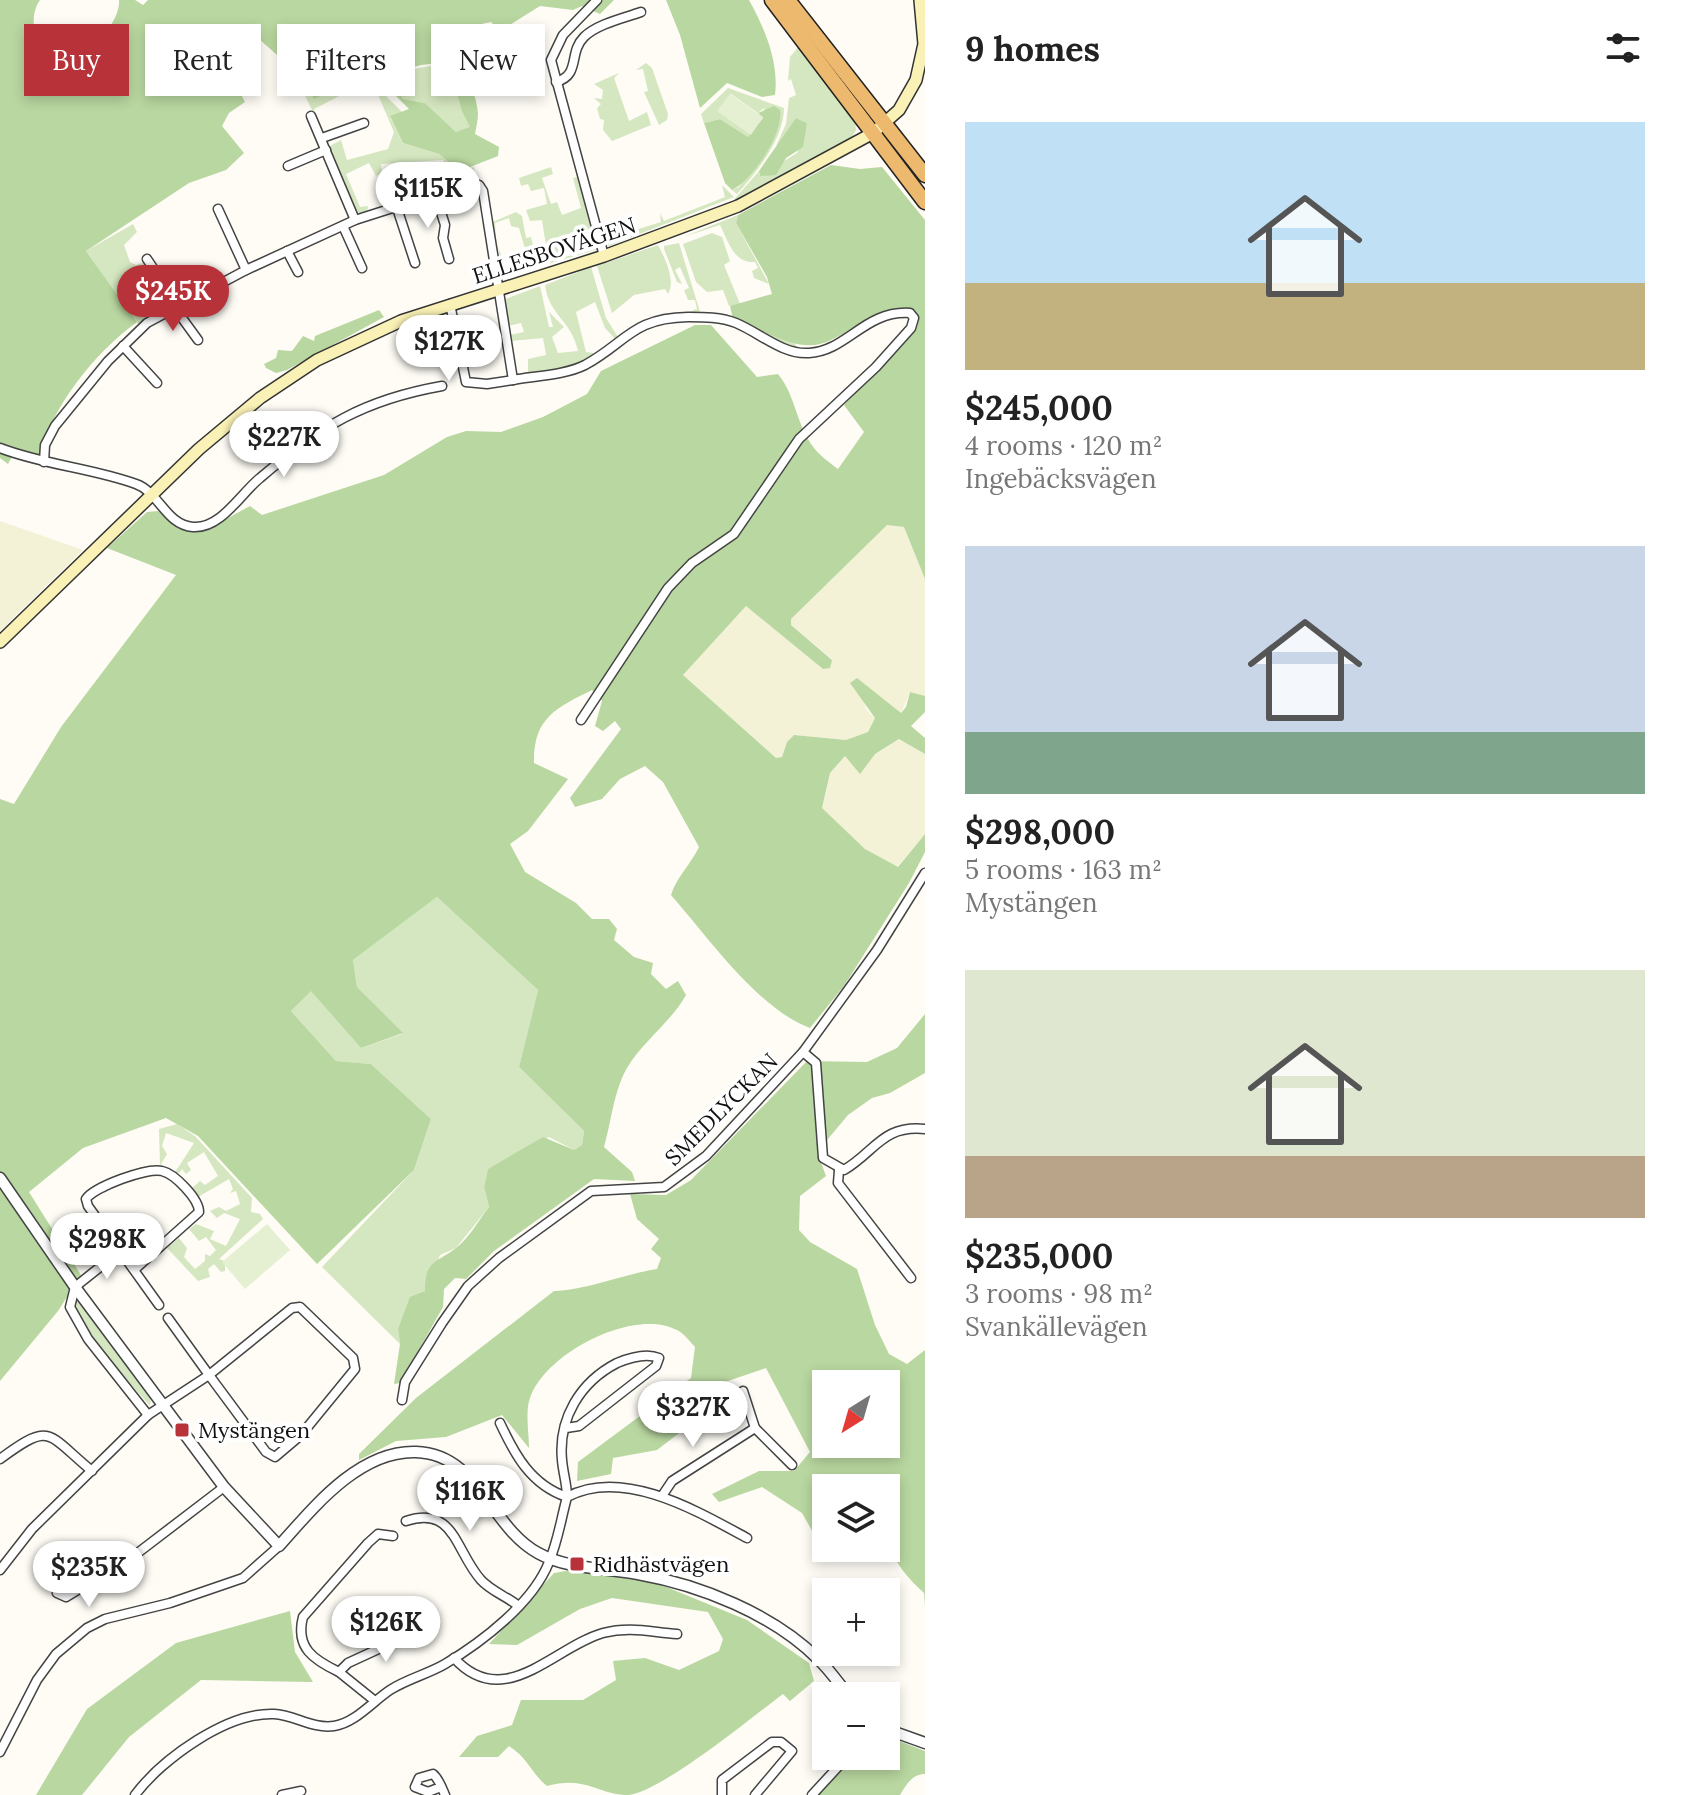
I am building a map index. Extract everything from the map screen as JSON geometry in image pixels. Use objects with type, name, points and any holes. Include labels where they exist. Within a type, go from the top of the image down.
[{"type":"highway","points":[[772,0],[925,202]]},
{"type":"highway","points":[[788,0],[887,122],[925,175]]},
{"type":"main road","name":"ELLESBOVÄGEN","points":[[0,642],[150,495],[236,416],[297,374],[373,332],[450,304],[604,256],[738,206],[873,133],[887,122],[916,80],[925,44],[920,0]]},
{"type":"street","points":[[597,0],[570,26],[553,51],[556,82],[604,256]]},
{"type":"street","points":[[556,82],[567,79],[572,73],[578,46],[586,34],[641,12]]},
{"type":"street","points":[[311,116],[355,220]]},
{"type":"street","points":[[322,138],[364,123]]},
{"type":"street","points":[[288,166],[326,150]]},
{"type":"street","points":[[44,462],[45,445],[55,426],[123,346],[147,323],[246,270],[355,220],[472,184],[482,187],[513,380]]},
{"type":"street","points":[[435,193],[445,225],[443,238],[449,259]]},
{"type":"street","points":[[396,205],[415,263]]},
{"type":"street","points":[[218,209],[246,270]]},
{"type":"street","points":[[343,226],[362,268]]},
{"type":"street","points":[[287,251],[298,272]]},
{"type":"street","points":[[147,259],[198,340]]},
{"type":"street","points":[[450,304],[466,382],[487,384],[576,368],[635,328],[658,320],[708,317],[732,321],[785,349],[809,353],[831,346],[877,317],[910,313],[914,318],[911,328],[876,367],[812,427],[775,471],[734,534],[692,563],[668,588],[581,720]]},
{"type":"street","points":[[123,346],[157,383]]},
{"type":"street","points":[[0,448],[136,484],[178,522],[193,527],[210,524],[269,470],[349,413],[385,398],[442,386]]},
{"type":"street","name":"SMEDLYCKAN","points":[[402,1400],[401,1391],[424,1351],[477,1277],[591,1191],[670,1184],[706,1156],[803,1052],[877,950],[925,873]]},
{"type":"street","points":[[803,1052],[816,1063],[823,1158],[839,1170]]},
{"type":"street","points":[[839,1170],[851,1166],[877,1141],[900,1129],[925,1129]]},
{"type":"street","points":[[134,1270],[199,1215],[197,1201],[167,1173],[153,1170],[110,1183],[87,1198],[88,1206],[159,1305]]},
{"type":"street","points":[[839,1170],[838,1183],[911,1278]]},
{"type":"street","points":[[0,1178],[75,1287],[224,1487],[279,1546]]},
{"type":"street","points":[[120,1251],[75,1287],[70,1303],[75,1318],[148,1415]]},
{"type":"street","points":[[0,1570],[32,1529],[148,1415],[209,1375],[296,1306],[328,1333],[356,1365],[321,1414],[283,1454],[275,1457],[266,1452],[209,1375],[168,1318]]},
{"type":"street","points":[[135,1795],[176,1754],[236,1724],[277,1714],[312,1725],[336,1726],[454,1658],[517,1605],[542,1577],[551,1559],[567,1497],[562,1444],[566,1428],[573,1403],[606,1369],[626,1359],[650,1355],[659,1358],[656,1366],[579,1426],[566,1428]]},
{"type":"street","points":[[743,1391],[755,1428],[792,1465]]},
{"type":"street","points":[[500,1423],[516,1458],[527,1471],[567,1497]]},
{"type":"street","points":[[662,1496],[672,1481],[755,1428]]},
{"type":"street","points":[[0,1459],[32,1436],[41,1434],[52,1438],[92,1471]]},
{"type":"street","points":[[0,1752],[37,1680],[56,1654],[87,1628],[105,1619],[170,1603],[243,1578],[255,1571],[344,1481],[381,1459],[417,1452],[443,1457],[460,1467],[514,1534],[551,1559],[664,1580],[740,1608],[806,1648],[836,1682]]},
{"type":"street","points":[[57,1593],[66,1597],[135,1555],[224,1487]]},
{"type":"street","points":[[567,1497],[593,1487],[662,1496],[747,1538]]},
{"type":"street","points":[[406,1521],[425,1515],[438,1520],[450,1532],[479,1579],[517,1605]]},
{"type":"street","points":[[375,1701],[339,1672],[314,1659],[304,1647],[301,1632],[303,1617],[368,1543],[378,1534],[393,1536]]},
{"type":"street","points":[[339,1672],[348,1663],[387,1645],[414,1624]]},
{"type":"street","points":[[454,1658],[480,1677],[514,1677],[537,1670],[599,1634],[638,1628],[677,1634]]},
{"type":"street","points":[[900,1734],[925,1743]]},
{"type":"street","points":[[722,1795],[721,1783],[745,1760],[772,1742],[785,1744],[792,1751],[755,1795]]},
{"type":"street","points":[[812,1795],[835,1770]]},
{"type":"street","points":[[282,1795],[301,1791]]},
{"type":"shaded area","points":[[0,521],[83,550],[0,631]]},
{"type":"shaded area","points":[[887,524],[904,527],[925,579],[925,696],[910,692],[901,713],[856,678],[866,709],[875,718],[868,732],[846,740],[794,735],[787,742],[782,757],[776,758],[683,675],[746,605],[823,669],[832,659],[791,625],[791,619]]},
{"type":"shaded area","points":[[900,739],[925,754],[925,834],[897,867],[865,849],[822,809],[830,773],[845,756],[875,754]]},
{"type":"green space","points":[[0,0],[40,0],[36,6],[34,24],[24,24],[24,96],[129,96],[129,24],[111,24],[119,0],[135,0],[143,5],[148,0],[614,0],[600,14],[582,6],[573,10],[540,6],[511,24],[431,24],[431,64],[415,67],[415,24],[277,24],[277,55],[261,41],[261,24],[145,24],[145,96],[242,96],[245,102],[229,113],[222,126],[244,153],[226,170],[189,183],[86,251],[137,322],[105,349],[77,382],[54,418],[38,457],[15,451],[8,464],[0,458]]},
{"type":"green space","points":[[666,0],[749,0],[770,46],[775,70],[775,95],[762,97],[727,83],[700,108],[680,35]]},
{"type":"green space","points":[[800,45],[855,119],[856,130],[851,139],[731,203],[759,171],[760,176],[797,153],[807,123],[796,118],[786,137],[776,146],[786,124],[789,98],[796,95],[791,79],[788,81],[790,57]]},
{"type":"green space","points":[[646,63],[652,68],[668,114],[667,120],[659,125],[644,92],[648,91],[643,69],[636,70]]},
{"type":"green space","points":[[431,66],[431,96],[459,96],[471,128],[456,132],[425,103],[403,99],[402,96],[415,96],[415,69]]},
{"type":"green space","points":[[619,73],[614,78],[629,121],[647,112],[651,125],[612,141],[603,130],[604,120],[600,119],[597,108],[601,104],[594,98],[602,99],[603,90],[594,84]]},
{"type":"green space","points":[[728,88],[784,108],[774,143],[737,194],[732,190],[739,187],[772,139],[764,108],[758,113],[731,94],[718,111],[751,135],[748,137],[720,119],[704,123],[701,114]]},
{"type":"green space","points":[[730,94],[763,117],[751,135],[717,111]]},
{"type":"green space","points":[[305,96],[339,96],[314,109],[318,122]]},
{"type":"green space","points":[[379,96],[387,96],[402,112],[390,117],[403,143],[439,154],[460,171],[474,167],[475,179],[439,188],[452,182],[443,160],[381,164],[382,173],[376,176],[369,163],[346,174],[360,207],[368,206],[367,212],[359,213],[352,206],[328,147],[341,140],[347,160],[388,149],[394,132]]},
{"type":"green space","points":[[396,96],[425,103],[456,132],[470,127],[458,96],[475,96],[478,114],[475,134],[499,147],[498,156],[460,171],[439,154],[403,143],[390,116],[409,109]]},
{"type":"green space","points":[[774,106],[780,110],[780,120],[772,143],[749,177],[732,190],[725,183],[704,123],[720,119],[748,137],[763,118],[758,113]]},
{"type":"green space","points":[[796,118],[807,123],[803,147],[786,158],[776,175],[760,176],[759,171]]},
{"type":"green space","points":[[831,165],[860,169],[882,167],[925,220],[925,579],[904,527],[887,525],[791,619],[791,625],[832,660],[830,668],[823,669],[746,606],[683,675],[776,758],[782,757],[787,742],[794,735],[846,740],[868,732],[875,718],[850,683],[857,678],[901,713],[910,692],[925,696],[925,712],[911,726],[925,738],[925,754],[899,739],[875,754],[860,774],[845,756],[830,773],[822,808],[865,849],[898,867],[925,834],[925,852],[909,883],[844,986],[810,1028],[772,1005],[735,970],[671,895],[699,847],[663,782],[645,766],[620,779],[602,799],[575,807],[570,798],[621,729],[615,721],[603,731],[595,726],[602,701],[592,690],[558,709],[542,725],[534,763],[568,779],[528,831],[510,844],[525,872],[576,903],[592,919],[609,919],[617,929],[614,940],[634,957],[653,963],[651,974],[666,989],[678,981],[686,995],[627,1068],[616,1096],[604,1147],[632,1172],[635,1181],[594,1179],[494,1251],[466,1279],[455,1278],[444,1289],[443,1307],[400,1383],[394,1384],[400,1344],[398,1329],[410,1297],[425,1291],[429,1268],[461,1244],[489,1207],[484,1187],[488,1169],[543,1137],[574,1150],[582,1145],[584,1131],[519,1067],[538,990],[437,897],[353,960],[357,987],[403,1033],[361,1048],[311,991],[291,1011],[336,1061],[371,1064],[431,1119],[414,1170],[317,1264],[198,1136],[166,1118],[83,1148],[29,1192],[81,1275],[58,1311],[0,1381],[0,799],[14,804],[61,727],[176,575],[107,548],[147,512],[158,511],[183,526],[194,528],[214,524],[250,506],[262,515],[384,475],[447,437],[466,431],[501,432],[543,417],[587,394],[601,371],[695,325],[711,325],[757,377],[778,374],[789,392],[808,439],[819,454],[838,469],[864,432],[844,405],[917,327],[919,319],[910,309],[895,309],[867,319],[831,340],[805,345],[733,319],[730,306],[772,294],[767,277],[736,223],[738,215]]},
{"type":"green space","points":[[551,167],[553,174],[542,178],[551,204],[557,202],[562,215],[581,208],[573,178],[578,177],[591,229],[560,241],[565,257],[583,252],[595,243],[599,249],[503,277],[498,246],[506,269],[529,263],[519,228],[511,226],[509,218],[495,223],[496,242],[493,222],[516,212],[522,216],[526,238],[531,237],[535,255],[547,252],[542,220],[530,221],[526,210],[547,204],[544,188],[531,191],[528,184],[521,186],[519,178]]},
{"type":"green space","points":[[722,185],[734,197],[609,246],[605,243],[604,233],[607,239],[661,222],[660,213],[664,221],[725,197]]},
{"type":"green space","points":[[738,215],[736,223],[769,284],[754,278],[752,271],[758,268],[755,262],[748,262],[737,255],[720,225],[683,237]]},
{"type":"green space","points":[[133,224],[137,232],[124,245],[130,262],[136,265],[146,262],[172,302],[140,326],[86,251]]},
{"type":"green space","points":[[712,233],[722,237],[730,261],[724,265],[740,304],[729,306],[723,290],[707,292],[696,282],[683,244]]},
{"type":"green space","points":[[679,243],[700,312],[749,324],[795,343],[798,351],[740,323],[681,315],[697,309],[695,300],[688,300],[684,290],[689,288],[680,267],[675,270],[682,284],[677,282],[664,249],[664,246]]},
{"type":"green space","points":[[658,245],[670,276],[668,294],[665,289],[634,295],[612,313],[597,266]]},
{"type":"green space","points":[[591,267],[606,318],[618,337],[615,339],[605,328],[595,302],[576,312],[586,352],[593,353],[594,357],[576,365],[528,374],[528,359],[546,355],[543,338],[511,341],[510,335],[524,332],[521,323],[508,326],[503,300],[540,286],[549,327],[553,327],[549,312],[564,327],[552,337],[558,353],[578,351],[575,340],[551,304],[545,285]]},
{"type":"green space","points":[[379,310],[384,317],[287,370],[276,373],[264,364],[276,358],[278,350],[292,351],[303,336],[314,341],[315,336]]},
{"type":"green space","points":[[437,897],[538,990],[519,1067],[584,1131],[582,1145],[574,1150],[549,1137],[488,1169],[484,1187],[489,1207],[456,1248],[440,1255],[425,1291],[417,1295],[398,1329],[400,1344],[322,1267],[414,1170],[431,1119],[371,1064],[336,1061],[291,1011],[311,990],[361,1048],[402,1034],[357,987],[353,960]]},
{"type":"green space","points":[[925,1014],[925,1073],[890,1093],[872,1098],[848,1115],[817,1152],[826,1176],[800,1196],[799,1230],[810,1242],[857,1269],[875,1325],[889,1354],[907,1364],[925,1350],[925,1606],[924,1593],[897,1562],[900,1562],[900,1474],[812,1474],[812,1531],[802,1513],[762,1487],[719,1502],[712,1494],[759,1471],[794,1471],[810,1452],[766,1368],[719,1384],[717,1404],[657,1450],[613,1458],[611,1474],[577,1481],[578,1462],[691,1378],[695,1347],[680,1331],[659,1324],[638,1325],[593,1338],[553,1365],[530,1398],[527,1416],[529,1448],[502,1415],[446,1437],[396,1441],[359,1460],[359,1454],[416,1398],[554,1291],[657,1269],[661,1258],[651,1249],[659,1239],[637,1219],[630,1194],[666,1195],[691,1180],[807,1061],[867,1062],[897,1048]]},
{"type":"green space","points":[[177,1124],[195,1136],[252,1198],[251,1212],[260,1214],[263,1219],[219,1259],[225,1261],[225,1271],[221,1272],[214,1264],[208,1269],[210,1277],[198,1281],[167,1248],[179,1238],[187,1248],[184,1257],[195,1269],[205,1261],[205,1254],[210,1256],[216,1250],[206,1237],[199,1241],[189,1229],[196,1224],[214,1231],[210,1239],[226,1246],[240,1219],[224,1213],[217,1218],[210,1211],[219,1207],[226,1211],[240,1204],[236,1191],[230,1193],[233,1189],[229,1179],[198,1197],[190,1190],[200,1181],[205,1185],[218,1176],[204,1152],[187,1163],[191,1170],[186,1174],[182,1169],[177,1176],[174,1174],[194,1143],[166,1133],[162,1146],[167,1154],[160,1166],[159,1129]]},
{"type":"green space","points":[[267,1224],[290,1250],[245,1289],[222,1262]]},
{"type":"green space","points":[[77,1298],[151,1394],[150,1406],[94,1342],[72,1305]]},
{"type":"green space","points":[[578,1569],[659,1584],[747,1620],[809,1663],[814,1681],[790,1701],[783,1694],[685,1767],[629,1795],[582,1784],[547,1786],[509,1746],[498,1757],[459,1757],[477,1736],[512,1725],[521,1700],[583,1700],[616,1680],[613,1661],[645,1658],[679,1670],[719,1651],[723,1639],[708,1612],[612,1598],[580,1609],[517,1645],[489,1644],[554,1573]]},
{"type":"green space","points":[[290,1611],[295,1652],[313,1682],[201,1680],[129,1737],[82,1795],[36,1795],[87,1709],[176,1643]]},
{"type":"green space","points":[[900,1741],[925,1751],[925,1774],[913,1778],[900,1795],[816,1795],[839,1770],[900,1770]]},
{"type":"place","name":"Mystängen","points":[[182,1430]]},
{"type":"place","name":"Ridhästvägen","points":[[577,1564]]}]
